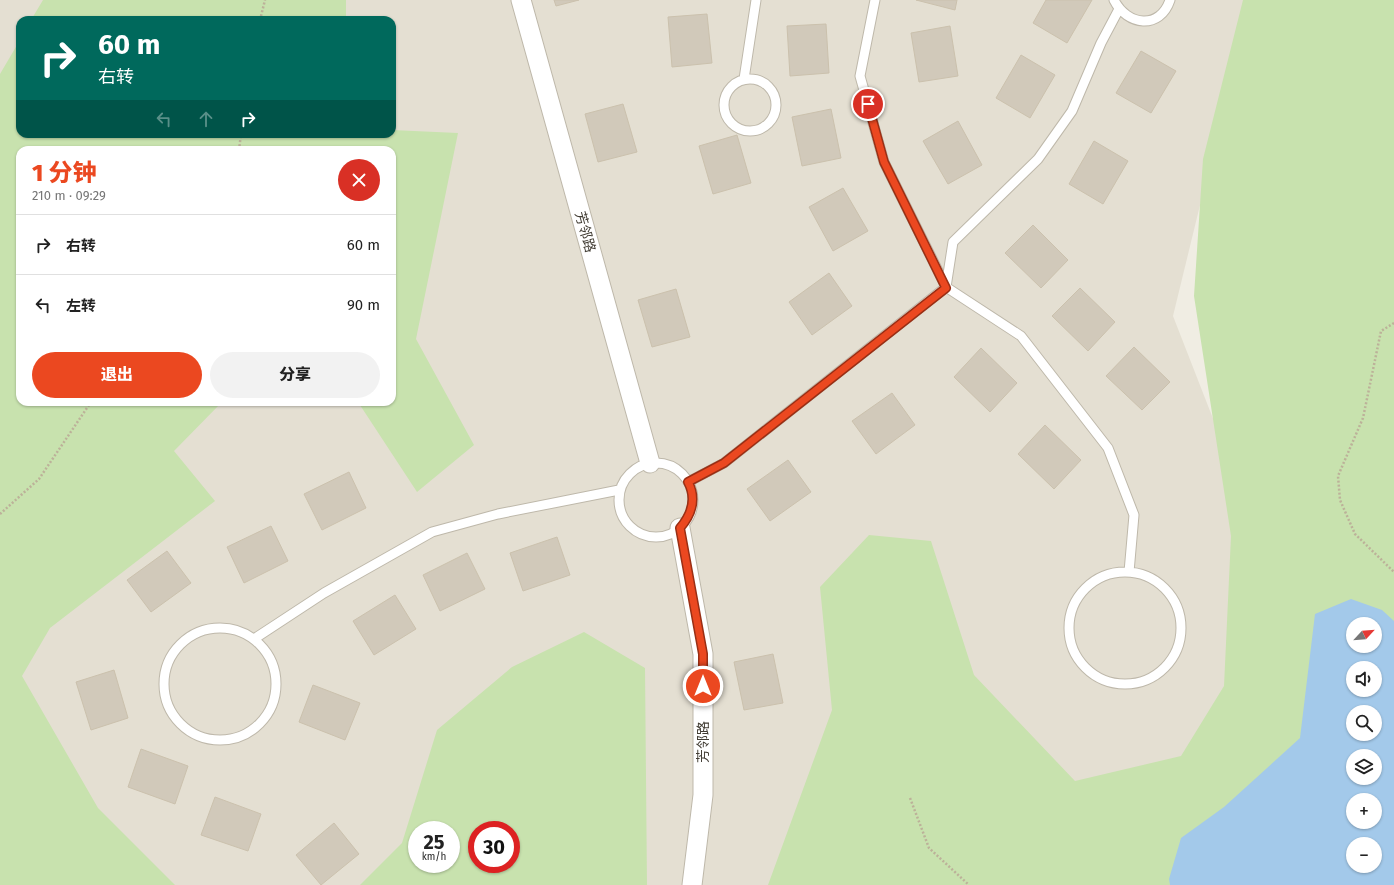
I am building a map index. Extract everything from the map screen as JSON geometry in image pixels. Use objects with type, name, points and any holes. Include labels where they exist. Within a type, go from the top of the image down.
[{"type":"street","name":"芳邻路","points":[[520,0],[650,463]]},
{"type":"street","name":"芳邻路","points":[[680,528],[703,654],[703,795],[692,885]]},
{"type":"lane","points":[[744,79],[756,0]]},
{"type":"lane","points":[[875,0],[860,76],[884,162],[946,288],[1021,336],[1108,448],[1134,515],[1129,572]]},
{"type":"lane","points":[[1114,0],[1119,9],[1126,16],[1137,21],[1147,21],[1157,18],[1165,11],[1170,0]]},
{"type":"lane","points":[[688,482],[724,463],[946,288],[953,242],[1038,159],[1072,111],[1101,43],[1119,9]]},
{"type":"lane","points":[[744,79],[757,80],[766,84],[772,90],[776,99],[775,116],[767,126],[753,132],[744,131],[735,127],[728,120],[725,112],[724,102],[729,89],[744,79]]},
{"type":"lane","points":[[650,463],[665,463],[677,469],[688,482],[691,488],[693,507],[688,519],[680,528],[669,535],[650,537],[637,532],[627,523],[621,512],[620,490],[623,482],[632,471],[650,463]]},
{"type":"lane","points":[[254,638],[324,593],[432,532],[498,514],[620,490]]},
{"type":"lane","points":[[1129,572],[1155,581],[1165,589],[1176,605],[1181,624],[1179,642],[1171,660],[1164,668],[1148,679],[1131,684],[1112,683],[1096,676],[1081,664],[1072,646],[1069,627],[1076,599],[1092,582],[1110,574],[1129,572]]},
{"type":"lane","points":[[217,627],[237,630],[254,638],[270,656],[276,675],[276,688],[271,707],[260,724],[246,734],[227,740],[215,740],[196,735],[175,718],[166,701],[164,676],[170,657],[180,643],[196,632],[217,627]]},
{"type":"path","points":[[261,16],[265,0]]},
{"type":"path","points":[[1394,323],[1381,331],[1363,418],[1338,476],[1340,500],[1355,534],[1394,572]]},
{"type":"path","points":[[0,514],[39,479],[88,406]]},
{"type":"path","points":[[910,798],[929,848],[969,885]]},
{"type":"shaded area","points":[[0,0],[1250,0],[1173,316],[1265,552],[1266,749],[855,885],[0,885]]},
{"type":"green space","points":[[43,0],[346,0],[346,16],[33,16]]},
{"type":"green space","points":[[1243,0],[1394,0],[1394,885],[768,885],[832,710],[820,587],[869,535],[931,541],[974,675],[1075,781],[1181,756],[1224,686],[1231,536],[1194,296],[1203,159]]},
{"type":"green space","points":[[16,47],[16,138],[396,138],[396,130],[458,133],[416,339],[474,445],[417,492],[361,406],[396,406],[396,146],[16,146],[16,406],[218,406],[174,451],[215,501],[50,628],[22,676],[98,808],[175,885],[0,885],[0,74]]},
{"type":"green space","points":[[584,632],[645,668],[647,885],[360,885],[402,843],[408,824],[408,873],[460,873],[460,821],[409,821],[437,730],[512,667]]},
{"type":"water","points":[[1351,599],[1382,610],[1394,621],[1394,885],[1170,885],[1169,879],[1181,838],[1224,807],[1300,738],[1315,614]]},
{"type":"building","points":[[554,0],[579,0],[556,6]]},
{"type":"building","points":[[916,0],[957,0],[955,10]]},
{"type":"building","points":[[1046,0],[1092,0],[1067,43],[1033,23]]},
{"type":"building","points":[[707,14],[712,63],[672,67],[668,17]]},
{"type":"building","points":[[826,24],[829,73],[790,76],[787,26]]},
{"type":"building","points":[[950,26],[958,76],[919,82],[911,33]]},
{"type":"building","points":[[1141,51],[1176,71],[1151,113],[1116,93]]},
{"type":"building","points":[[1021,55],[1055,75],[1030,118],[996,98]]},
{"type":"building","points":[[623,104],[637,152],[598,162],[585,114]]},
{"type":"building","points":[[831,109],[841,158],[802,166],[792,117]]},
{"type":"building","points":[[958,121],[982,165],[948,184],[923,141]]},
{"type":"building","points":[[737,135],[751,183],[713,194],[699,146]]},
{"type":"building","points":[[1094,141],[1128,161],[1103,204],[1069,184]]},
{"type":"building","points":[[843,188],[868,231],[833,251],[809,207]]},
{"type":"building","points":[[1033,225],[1068,260],[1041,288],[1005,253]]},
{"type":"building","points":[[829,273],[852,306],[812,335],[789,302]]},
{"type":"building","points":[[1080,288],[1115,322],[1088,351],[1052,316]]},
{"type":"building","points":[[676,289],[690,337],[652,347],[638,300]]},
{"type":"building","points":[[1134,347],[1170,382],[1142,410],[1106,376]]},
{"type":"building","points":[[981,348],[1017,383],[990,412],[954,377]]},
{"type":"building","points":[[892,393],[915,425],[876,454],[852,421]]},
{"type":"building","points":[[1045,425],[1081,460],[1054,489],[1018,454]]},
{"type":"building","points":[[788,460],[811,492],[770,521],[747,489]]},
{"type":"building","points":[[349,472],[366,508],[322,530],[304,494]]},
{"type":"building","points":[[271,526],[288,561],[244,583],[227,547]]},
{"type":"building","points":[[557,537],[570,575],[523,591],[510,553]]},
{"type":"building","points":[[167,551],[191,583],[151,612],[127,580]]},
{"type":"building","points":[[467,553],[485,589],[440,611],[423,575]]},
{"type":"building","points":[[395,595],[416,629],[374,655],[353,621]]},
{"type":"building","points":[[773,654],[783,703],[744,710],[734,662]]},
{"type":"building","points":[[114,670],[128,718],[91,730],[76,682]]},
{"type":"building","points":[[313,685],[360,703],[345,740],[299,722]]},
{"type":"building","points":[[141,749],[188,766],[175,804],[128,787]]},
{"type":"building","points":[[215,797],[261,814],[248,851],[201,835]]},
{"type":"building","points":[[334,823],[359,854],[321,885],[296,855]]},
{"type":"route","points":[[703,686],[703,654],[680,528],[688,519],[693,507],[691,488],[688,482],[724,463],[946,288],[884,162],[868,104]]}]
